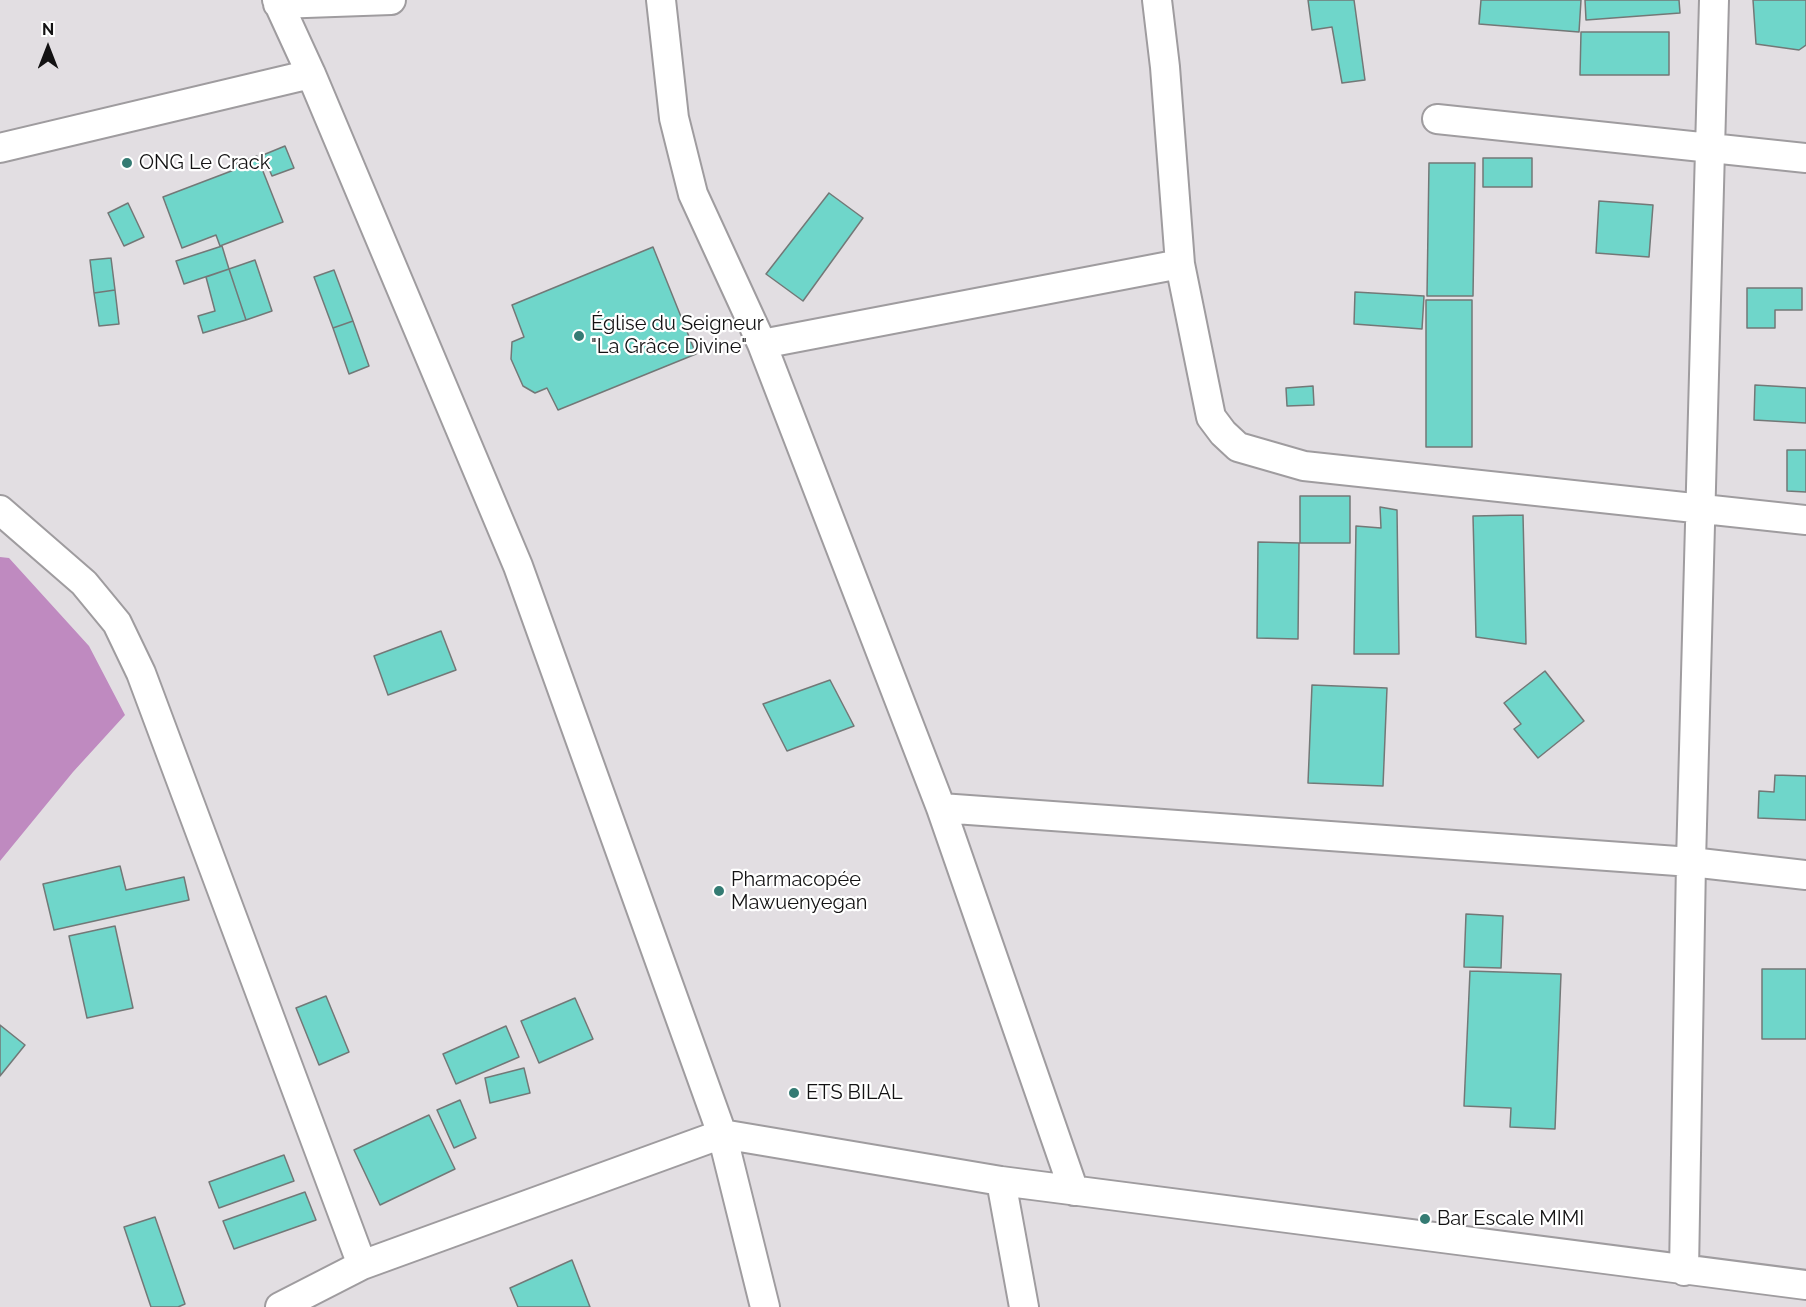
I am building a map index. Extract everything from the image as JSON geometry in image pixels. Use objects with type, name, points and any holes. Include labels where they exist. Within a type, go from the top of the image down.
[{"type":"street","points":[[391,0],[278,2],[311,74],[518,566],[722,1134],[765,1307]]},
{"type":"street","points":[[661,0],[674,118],[693,194],[762,344],[941,808],[1074,1191]]},
{"type":"street","points":[[1157,0],[1165,67],[1180,264],[1211,417],[1238,447],[1304,466],[1806,520]]},
{"type":"street","points":[[1684,1271],[1691,862],[1714,0]]},
{"type":"street","points":[[0,148],[311,74]]},
{"type":"street","points":[[1437,119],[1806,158]]},
{"type":"street","points":[[762,344],[1180,264]]},
{"type":"street","points":[[0,510],[84,583],[117,623],[137,663],[362,1265]]},
{"type":"street","points":[[941,808],[1691,862],[1806,875]]},
{"type":"street","points":[[280,1307],[362,1265],[722,1134],[1001,1181],[1806,1285]]},
{"type":"street","points":[[1001,1181],[1024,1307]]},
{"type":"shaded area","points":[[0,557],[9,558],[89,646],[125,715],[73,772],[0,861]]},
{"type":"building","points":[[1308,0],[1354,0],[1365,80],[1342,83],[1332,27],[1312,30]]},
{"type":"building","points":[[1481,0],[1581,0],[1579,32],[1479,24]]},
{"type":"building","points":[[1585,0],[1679,0],[1680,13],[1586,20]]},
{"type":"building","points":[[1753,0],[1806,0],[1806,45],[1799,50],[1756,44]]},
{"type":"building","points":[[1581,32],[1669,32],[1669,75],[1580,75]]},
{"type":"building","points":[[285,146],[294,168],[272,176],[263,155]]},
{"type":"building","points":[[257,156],[283,222],[220,246],[216,235],[182,248],[163,197],[234,170],[233,165]]},
{"type":"building","points":[[1483,158],[1532,158],[1532,187],[1483,187]]},
{"type":"building","points":[[1429,163],[1475,163],[1473,296],[1427,296]]},
{"type":"building","points":[[829,193],[863,218],[803,301],[766,274]]},
{"type":"building","points":[[1599,201],[1653,205],[1649,257],[1596,253]]},
{"type":"building","points":[[128,203],[144,237],[124,246],[108,213]]},
{"type":"building","points":[[222,246],[229,269],[184,284],[176,261]]},
{"type":"building","points":[[653,247],[696,354],[558,410],[547,388],[535,393],[523,386],[511,359],[512,342],[524,337],[512,305]]},
{"type":"building","points":[[111,258],[115,290],[94,293],[90,260]]},
{"type":"building","points":[[255,260],[272,311],[246,320],[229,269]]},
{"type":"building","points":[[229,269],[246,320],[203,333],[198,316],[215,311],[206,277]]},
{"type":"building","points":[[334,270],[353,321],[333,328],[314,277]]},
{"type":"building","points":[[1747,288],[1802,288],[1802,310],[1775,310],[1775,328],[1747,328]]},
{"type":"building","points":[[115,290],[119,324],[99,326],[94,293]]},
{"type":"building","points":[[1355,292],[1424,296],[1422,329],[1354,324]]},
{"type":"building","points":[[1426,300],[1472,300],[1472,447],[1426,447]]},
{"type":"building","points":[[353,321],[369,366],[349,374],[333,328]]},
{"type":"building","points":[[1755,385],[1806,388],[1806,423],[1754,420]]},
{"type":"building","points":[[1313,386],[1314,405],[1287,406],[1286,388]]},
{"type":"building","points":[[1787,450],[1806,450],[1806,492],[1787,491]]},
{"type":"building","points":[[1300,496],[1350,496],[1350,543],[1300,543]]},
{"type":"building","points":[[1380,507],[1397,510],[1399,654],[1354,654],[1356,526],[1381,528]]},
{"type":"building","points":[[1523,515],[1526,644],[1476,637],[1473,516]]},
{"type":"building","points":[[1258,542],[1299,543],[1298,639],[1257,638]]},
{"type":"building","points":[[441,631],[456,670],[388,695],[374,656]]},
{"type":"building","points":[[1545,671],[1584,721],[1538,758],[1514,729],[1521,724],[1504,703]]},
{"type":"building","points":[[830,680],[854,726],[787,751],[763,704]]},
{"type":"building","points":[[1312,685],[1387,688],[1383,786],[1308,783]]},
{"type":"building","points":[[1775,775],[1806,776],[1806,820],[1758,818],[1759,791],[1774,792]]},
{"type":"building","points":[[120,866],[126,890],[184,877],[189,900],[54,930],[43,884]]},
{"type":"building","points":[[1466,914],[1503,916],[1501,968],[1464,967]]},
{"type":"building","points":[[115,926],[133,1008],[87,1018],[69,936]]},
{"type":"building","points":[[1762,969],[1806,969],[1806,1039],[1762,1039]]},
{"type":"building","points":[[1470,971],[1561,974],[1555,1129],[1510,1127],[1511,1108],[1464,1106]]},
{"type":"building","points":[[326,996],[349,1052],[319,1065],[296,1008]]},
{"type":"building","points":[[575,998],[593,1039],[539,1063],[521,1021]]},
{"type":"building","points":[[0,1025],[25,1045],[0,1076]]},
{"type":"building","points":[[506,1026],[519,1057],[456,1084],[443,1054]]},
{"type":"building","points":[[524,1068],[530,1093],[490,1103],[485,1078]]},
{"type":"building","points":[[460,1100],[476,1138],[454,1148],[437,1110]]},
{"type":"building","points":[[429,1115],[455,1169],[380,1205],[354,1150]]},
{"type":"building","points":[[284,1155],[294,1181],[219,1208],[209,1182]]},
{"type":"building","points":[[305,1192],[316,1220],[234,1249],[223,1221]]},
{"type":"building","points":[[155,1217],[185,1304],[178,1307],[151,1307],[124,1227]]},
{"type":"building","points":[[572,1260],[590,1307],[518,1307],[510,1288]]},
{"type":"place","name":"ONG Le Crack","points":[[127,163]]},
{"type":"place","name":"Église du Seigneur \"La Grâce Divine\"","points":[[579,336]]},
{"type":"place","name":"Pharmacopée Mawuenyegan","points":[[719,891]]},
{"type":"place","name":"ETS BILAL","points":[[794,1093]]},
{"type":"place","name":"Bar Escale MIMI","points":[[1425,1219]]}]
